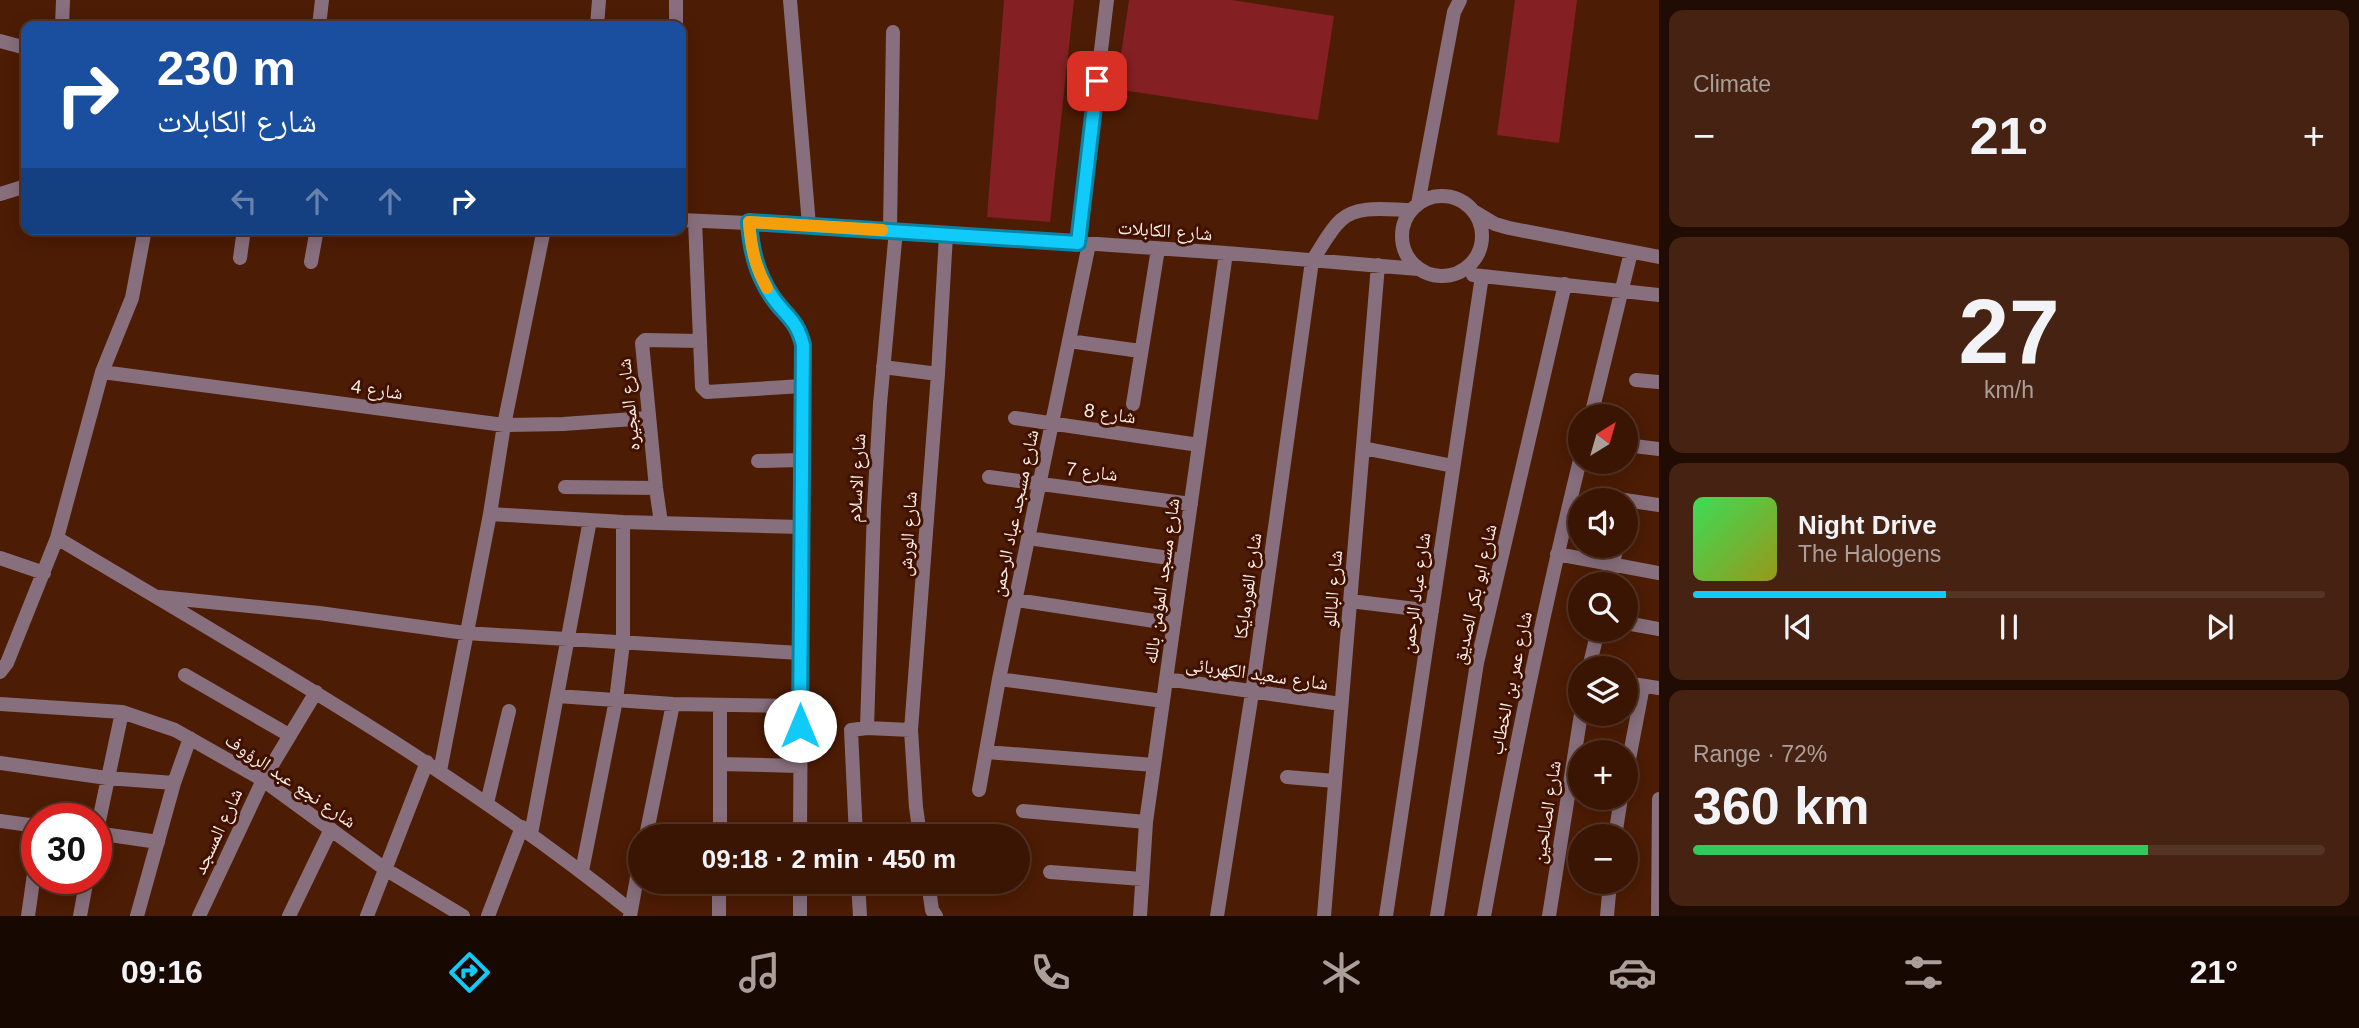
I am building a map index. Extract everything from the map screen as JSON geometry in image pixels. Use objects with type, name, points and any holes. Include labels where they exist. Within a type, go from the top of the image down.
[{"type":"street","points":[[62,21],[63,0]]},
{"type":"street","points":[[320,21],[322,0]]},
{"type":"street","points":[[597,21],[599,0]]},
{"type":"street","points":[[676,0],[676,21]]},
{"type":"street","points":[[790,0],[809,225]]},
{"type":"street","name":"شارع مسجد عباد الرحمن","points":[[979,790],[999,679],[1069,341],[1083,244],[1107,0]]},
{"type":"street","points":[[1455,4],[1415,207],[1403,227],[1406,255],[1418,269],[1442,277],[1458,273],[1659,295]]},
{"type":"street","name":"شارع الاسلام","points":[[867,728],[874,507],[893,230],[893,32]]},
{"type":"street","points":[[0,41],[21,47]]},
{"type":"street","points":[[0,194],[21,188]]},
{"type":"street","points":[[1312,261],[1341,220],[1352,214],[1366,209],[1415,207],[1426,199],[1445,196],[1463,202],[1495,224],[1509,228],[1659,257]]},
{"type":"street","points":[[1458,273],[1473,262],[1481,244],[1480,225],[1470,208]]},
{"type":"street","points":[[688,220],[702,387],[707,392],[802,386]]},
{"type":"street","name":"شارع الكابلات","points":[[688,220],[893,230],[1418,269]]},
{"type":"street","points":[[749,222],[751,249],[759,274],[772,297],[800,331],[803,345],[800,824]]},
{"type":"street","name":"شارع الورش","points":[[918,824],[911,730],[946,234]]},
{"type":"street","points":[[2,665],[57,538],[102,372],[132,298],[144,235]]},
{"type":"street","points":[[240,258],[243,235]]},
{"type":"street","points":[[311,262],[316,235]]},
{"type":"street","points":[[440,771],[490,514],[504,425],[543,235]]},
{"type":"street","points":[[1133,404],[1158,249]]},
{"type":"street","points":[[1594,404],[1631,252]]},
{"type":"street","name":"شارع مسجد المؤمن بالله","points":[[1140,916],[1146,822],[1226,253]]},
{"type":"street","name":"شارع الفورمايكا","points":[[1217,916],[1252,693],[1312,261]]},
{"type":"street","name":"شارع الباللو","points":[[1324,916],[1378,265]]},
{"type":"street","name":"شارع عباد الرحمن","points":[[1386,916],[1482,276]]},
{"type":"street","name":"شارع ابو بكر الصديق","points":[[1437,916],[1478,663],[1564,285]]},
{"type":"street","name":"شارع المجيره","points":[[661,523],[641,345],[643,341],[700,341]]},
{"type":"street","points":[[1069,341],[1140,351]]},
{"type":"street","points":[[883,367],[938,374]]},
{"type":"street","name":"شارع 4","points":[[102,372],[504,425],[648,418]]},
{"type":"street","points":[[1636,380],[1659,382]]},
{"type":"street","name":"شارع 8","points":[[1015,418],[1199,445]]},
{"type":"street","points":[[1638,446],[1659,449]]},
{"type":"street","points":[[1363,448],[1453,466]]},
{"type":"street","points":[[758,461],[802,460]]},
{"type":"street","name":"شارع عمر بن الخطاب","points":[[1484,916],[1507,790],[1577,474]]},
{"type":"street","name":"شارع 7","points":[[989,477],[1191,503]]},
{"type":"street","points":[[565,487],[656,488]]},
{"type":"street","points":[[1638,505],[1659,505]]},
{"type":"street","points":[[490,514],[623,522],[801,527]]},
{"type":"street","points":[[488,916],[526,831],[557,696],[590,520]]},
{"type":"street","points":[[582,871],[616,700],[623,643],[623,522]]},
{"type":"street","points":[[57,538],[316,692],[440,771],[582,871],[630,913]]},
{"type":"street","points":[[1028,538],[1183,560]]},
{"type":"street","points":[[1557,555],[1659,573]]},
{"type":"street","points":[[0,558],[44,573]]},
{"type":"street","points":[[1611,572],[1614,558]]},
{"type":"street","points":[[155,597],[319,613],[465,633],[800,653]]},
{"type":"street","points":[[1016,600],[1174,624]]},
{"type":"street","points":[[1350,601],[1432,611]]},
{"type":"street","points":[[1638,626],[1659,629]]},
{"type":"street","points":[[184,675],[289,736]]},
{"type":"street","points":[[999,679],[1163,701]]},
{"type":"street","name":"شارع سعيد الكهربائى","points":[[1166,680],[1341,704]]},
{"type":"street","points":[[1638,685],[1659,688]]},
{"type":"street","points":[[1633,740],[1643,686]]},
{"type":"street","name":"شارع المسجد","points":[[199,916],[263,780],[316,692]]},
{"type":"street","points":[[557,696],[673,704],[800,706]]},
{"type":"street","name":"شارع نجع عبد الرؤوف","points":[[0,704],[122,712],[161,724],[263,780],[386,869],[463,916]]},
{"type":"street","points":[[648,824],[673,704]]},
{"type":"street","points":[[720,705],[720,824]]},
{"type":"street","points":[[487,803],[509,711]]},
{"type":"street","points":[[102,803],[122,712]]},
{"type":"street","name":"شارع الصالحين","points":[[1549,916],[1579,726]]},
{"type":"street","points":[[855,824],[850,732],[853,729],[867,728],[911,730]]},
{"type":"street","points":[[137,916],[174,783],[190,738]]},
{"type":"street","points":[[986,752],[1154,765]]},
{"type":"street","points":[[367,916],[426,762]]},
{"type":"street","points":[[0,764],[107,778],[174,783]]},
{"type":"street","points":[[720,764],[800,766]]},
{"type":"street","points":[[1287,777],[1335,781]]},
{"type":"street","points":[[1658,916],[1659,799]]},
{"type":"street","points":[[1024,811],[1146,822]]},
{"type":"street","points":[[0,821],[21,824]]},
{"type":"street","points":[[289,916],[331,829]]},
{"type":"street","points":[[112,836],[158,842]]},
{"type":"street","points":[[1050,872],[1142,878]]},
{"type":"street","points":[[27,916],[30,894]]},
{"type":"street","points":[[80,916],[84,894]]},
{"type":"street","points":[[630,913],[634,894]]},
{"type":"street","points":[[719,894],[719,916]]},
{"type":"street","points":[[800,894],[800,916]]},
{"type":"street","points":[[859,894],[860,916]]},
{"type":"street","points":[[930,894],[932,910],[936,916]]},
{"type":"street","points":[[1607,916],[1609,894]]},
{"type":"building","points":[[1004,0],[1074,0],[1050,222],[987,217]]},
{"type":"building","points":[[1129,0],[1232,0],[1334,16],[1318,120],[1116,89]]},
{"type":"building","points":[[1515,0],[1577,0],[1559,143],[1497,135]]},
{"type":"slow traffic","points":[[767,288],[751,249],[749,222],[882,230]]},
{"type":"route","points":[[800,726],[803,345],[800,331],[772,297],[759,274],[751,249],[749,222],[1078,243],[1097,81]]}]
